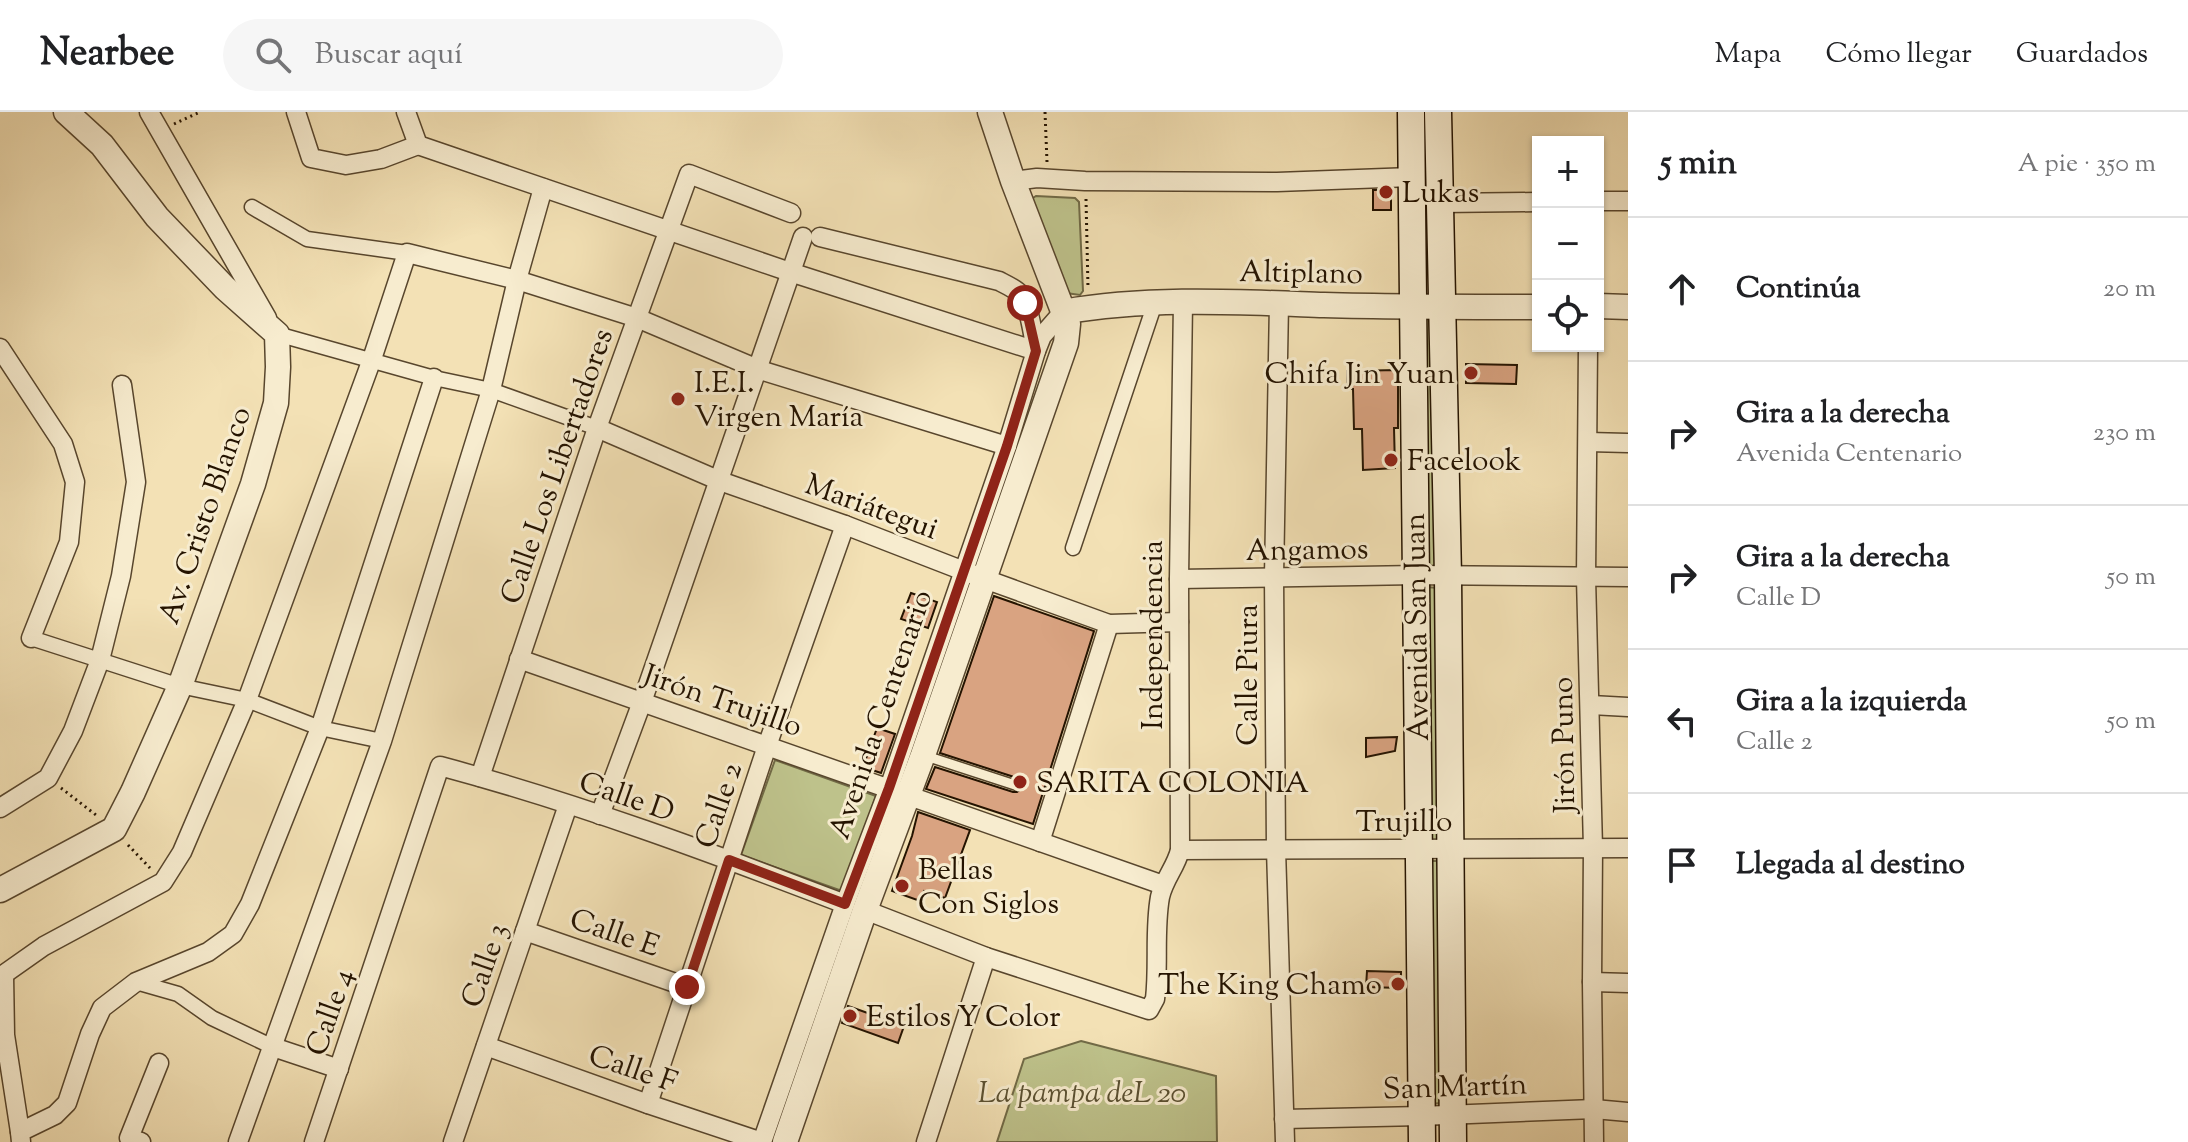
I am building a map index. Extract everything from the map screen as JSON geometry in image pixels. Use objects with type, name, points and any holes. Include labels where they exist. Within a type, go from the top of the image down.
[{"type":"main road","name":"Avenida San Juan","points":[[1411,112],[1421,1129]]},
{"type":"main road","name":"Avenida San Juan","points":[[1438,112],[1448,576],[1453,1142]]},
{"type":"street","points":[[66,112],[102,145],[167,227],[225,288],[277,334],[434,378],[491,390],[597,428]]},
{"type":"street","points":[[149,112],[277,334]]},
{"type":"street","points":[[296,112],[311,158],[346,165],[381,159],[418,145],[790,272],[1036,351]]},
{"type":"street","points":[[406,112],[418,145]]},
{"type":"street","name":"Avenida Centenario","points":[[762,1142],[899,791],[974,574],[1066,343],[1068,324],[990,112]]},
{"type":"street","name":"Calle Los Libertadores","points":[[480,777],[597,428],[689,174],[791,213]]},
{"type":"street","points":[[1013,181],[1048,178],[1277,182],[1412,177]]},
{"type":"street","points":[[238,1142],[382,741],[491,390],[543,188]]},
{"type":"street","points":[[1604,201],[1628,201]]},
{"type":"street","points":[[1440,203],[1532,202]]},
{"type":"street","points":[[252,207],[307,239],[407,253],[517,280],[637,318],[757,368],[1007,446]]},
{"type":"street","points":[[600,815],[790,272],[812,237],[999,281],[1019,293],[1025,303],[1036,351]]},
{"type":"street","points":[[407,253],[372,359],[247,700],[182,852],[163,882],[44,946],[2,976],[5,1035],[20,1137],[55,1115],[67,1103],[102,1008],[136,982],[208,952],[233,934],[250,904],[320,728],[434,378]]},
{"type":"street","name":"Altiplano","points":[[1063,312],[1183,302],[1532,307]]},
{"type":"street","name":"Independencia","points":[[1149,1010],[1155,999],[1157,916],[1163,885],[1178,862],[1180,850],[1179,579],[1183,302]]},
{"type":"street","points":[[1073,548],[1155,303]]},
{"type":"street","name":"Calle Piura","points":[[1279,303],[1274,577],[1276,849],[1285,1142]]},
{"type":"street","points":[[1604,306],[1628,307]]},
{"type":"street","name":"Avenida Centenario","points":[[899,791],[923,755],[1036,351],[1042,336],[1063,312]]},
{"type":"street","name":"Av. Cristo Blanco","points":[[0,890],[114,829],[133,792],[180,686],[253,484],[276,403],[277,334]]},
{"type":"street","points":[[0,348],[63,444],[75,482],[69,542],[31,638],[180,686],[247,700],[320,728],[382,741]]},
{"type":"street","name":"Jirón Puno","points":[[1588,352],[1586,578],[1591,705],[1594,1142]]},
{"type":"street","points":[[0,808],[48,778],[73,731],[100,660],[121,576],[136,482],[122,385]]},
{"type":"street","name":"Mariátegui","points":[[597,428],[718,481],[1109,624],[1179,622]]},
{"type":"street","points":[[1588,442],[1628,443]]},
{"type":"street","name":"Calle 2","points":[[648,1104],[767,746],[845,525]]},
{"type":"street","name":"Angamos","points":[[1179,579],[1417,575],[1628,577]]},
{"type":"street","points":[[1040,842],[1109,624]]},
{"type":"street","name":"Jirón Trujillo","points":[[519,659],[1163,885]]},
{"type":"street","points":[[1591,705],[1628,707]]},
{"type":"street","name":"Calle D","points":[[396,900],[440,766],[600,815],[986,957],[1149,1010]]},
{"type":"street","name":"Calle 3","points":[[453,1142],[568,805]]},
{"type":"street","name":"Trujillo","points":[[1180,850],[1628,848]]},
{"type":"street","name":"Calle 4","points":[[314,1142],[396,900]]},
{"type":"street","name":"Avenida Centenario","points":[[785,1142],[855,907]]},
{"type":"street","name":"Calle E","points":[[525,931],[687,987]]},
{"type":"street","points":[[926,1142],[986,957]]},
{"type":"street","points":[[136,982],[178,994],[212,1018],[273,1047],[339,1069]]},
{"type":"street","points":[[1592,982],[1628,983]]},
{"type":"street","name":"Calle F","points":[[486,1046],[762,1142]]},
{"type":"street","points":[[135,1140],[159,1063]]},
{"type":"street","name":"San Martín","points":[[1284,1119],[1421,1129],[1453,1115],[1594,1109],[1628,1112]]},
{"type":"lane","points":[[923,755],[1015,785]]},
{"type":"path","points":[[159,130],[200,112]]},
{"type":"path","points":[[1045,112],[1048,178]]},
{"type":"path","points":[[1085,181],[1089,308]]},
{"type":"green space","points":[[1036,196],[1075,198],[1079,202],[1083,291],[1080,295],[1066,293],[1030,200]]},
{"type":"green space","points":[[1420,315],[1433,317],[1437,567],[1423,570]]},
{"type":"green space","points":[[1427,587],[1438,588],[1445,837],[1428,843]]},
{"type":"green space","points":[[775,760],[876,796],[842,891],[741,855]]},
{"type":"green space","points":[[1430,861],[1443,861],[1441,1103],[1431,1104]]},
{"type":"green space","name":"La pampa deL 20","points":[[1081,1041],[1216,1076],[1217,1142],[997,1142],[1024,1059]]},
{"type":"building","points":[[1373,190],[1391,190],[1391,210],[1373,210]]},
{"type":"building","points":[[1466,364],[1517,365],[1516,384],[1466,383]]},
{"type":"building","points":[[1398,370],[1395,468],[1363,470],[1362,429],[1354,429],[1353,389],[1347,389],[1347,371]]},
{"type":"building","points":[[911,593],[937,602],[928,628],[901,619]]},
{"type":"building","points":[[994,596],[1094,631],[1033,824],[926,789],[935,767],[1013,792],[1022,788],[1017,778],[940,753]]},
{"type":"building","points":[[877,728],[895,734],[881,773],[863,767]]},
{"type":"building","points":[[1397,737],[1395,751],[1366,757],[1366,738]]},
{"type":"building","points":[[918,812],[970,830],[945,898],[924,891],[920,901],[892,891]]},
{"type":"building","points":[[1367,971],[1401,972],[1401,988],[1366,987]]},
{"type":"building","points":[[848,1006],[904,1026],[898,1043],[842,1023]]},
{"type":"place","name":"Lukas","points":[[1386,192]]},
{"type":"place","name":"Chifa Jin Yuan","points":[[1471,373]]},
{"type":"place","name":"I.E.I. Virgen María","points":[[678,399]]},
{"type":"place","name":"Facelook","points":[[1391,460]]},
{"type":"place","name":"SARITA COLONIA","points":[[1020,782]]},
{"type":"place","name":"Bellas Con Siglos","points":[[902,886]]},
{"type":"place","name":"The King Chamo","points":[[1398,984]]},
{"type":"place","name":"Estilos Y Color","points":[[850,1016]]},
{"type":"route","points":[[687,987],[729,860],[845,904],[889,788],[1007,446],[1036,351],[1025,303]]}]
